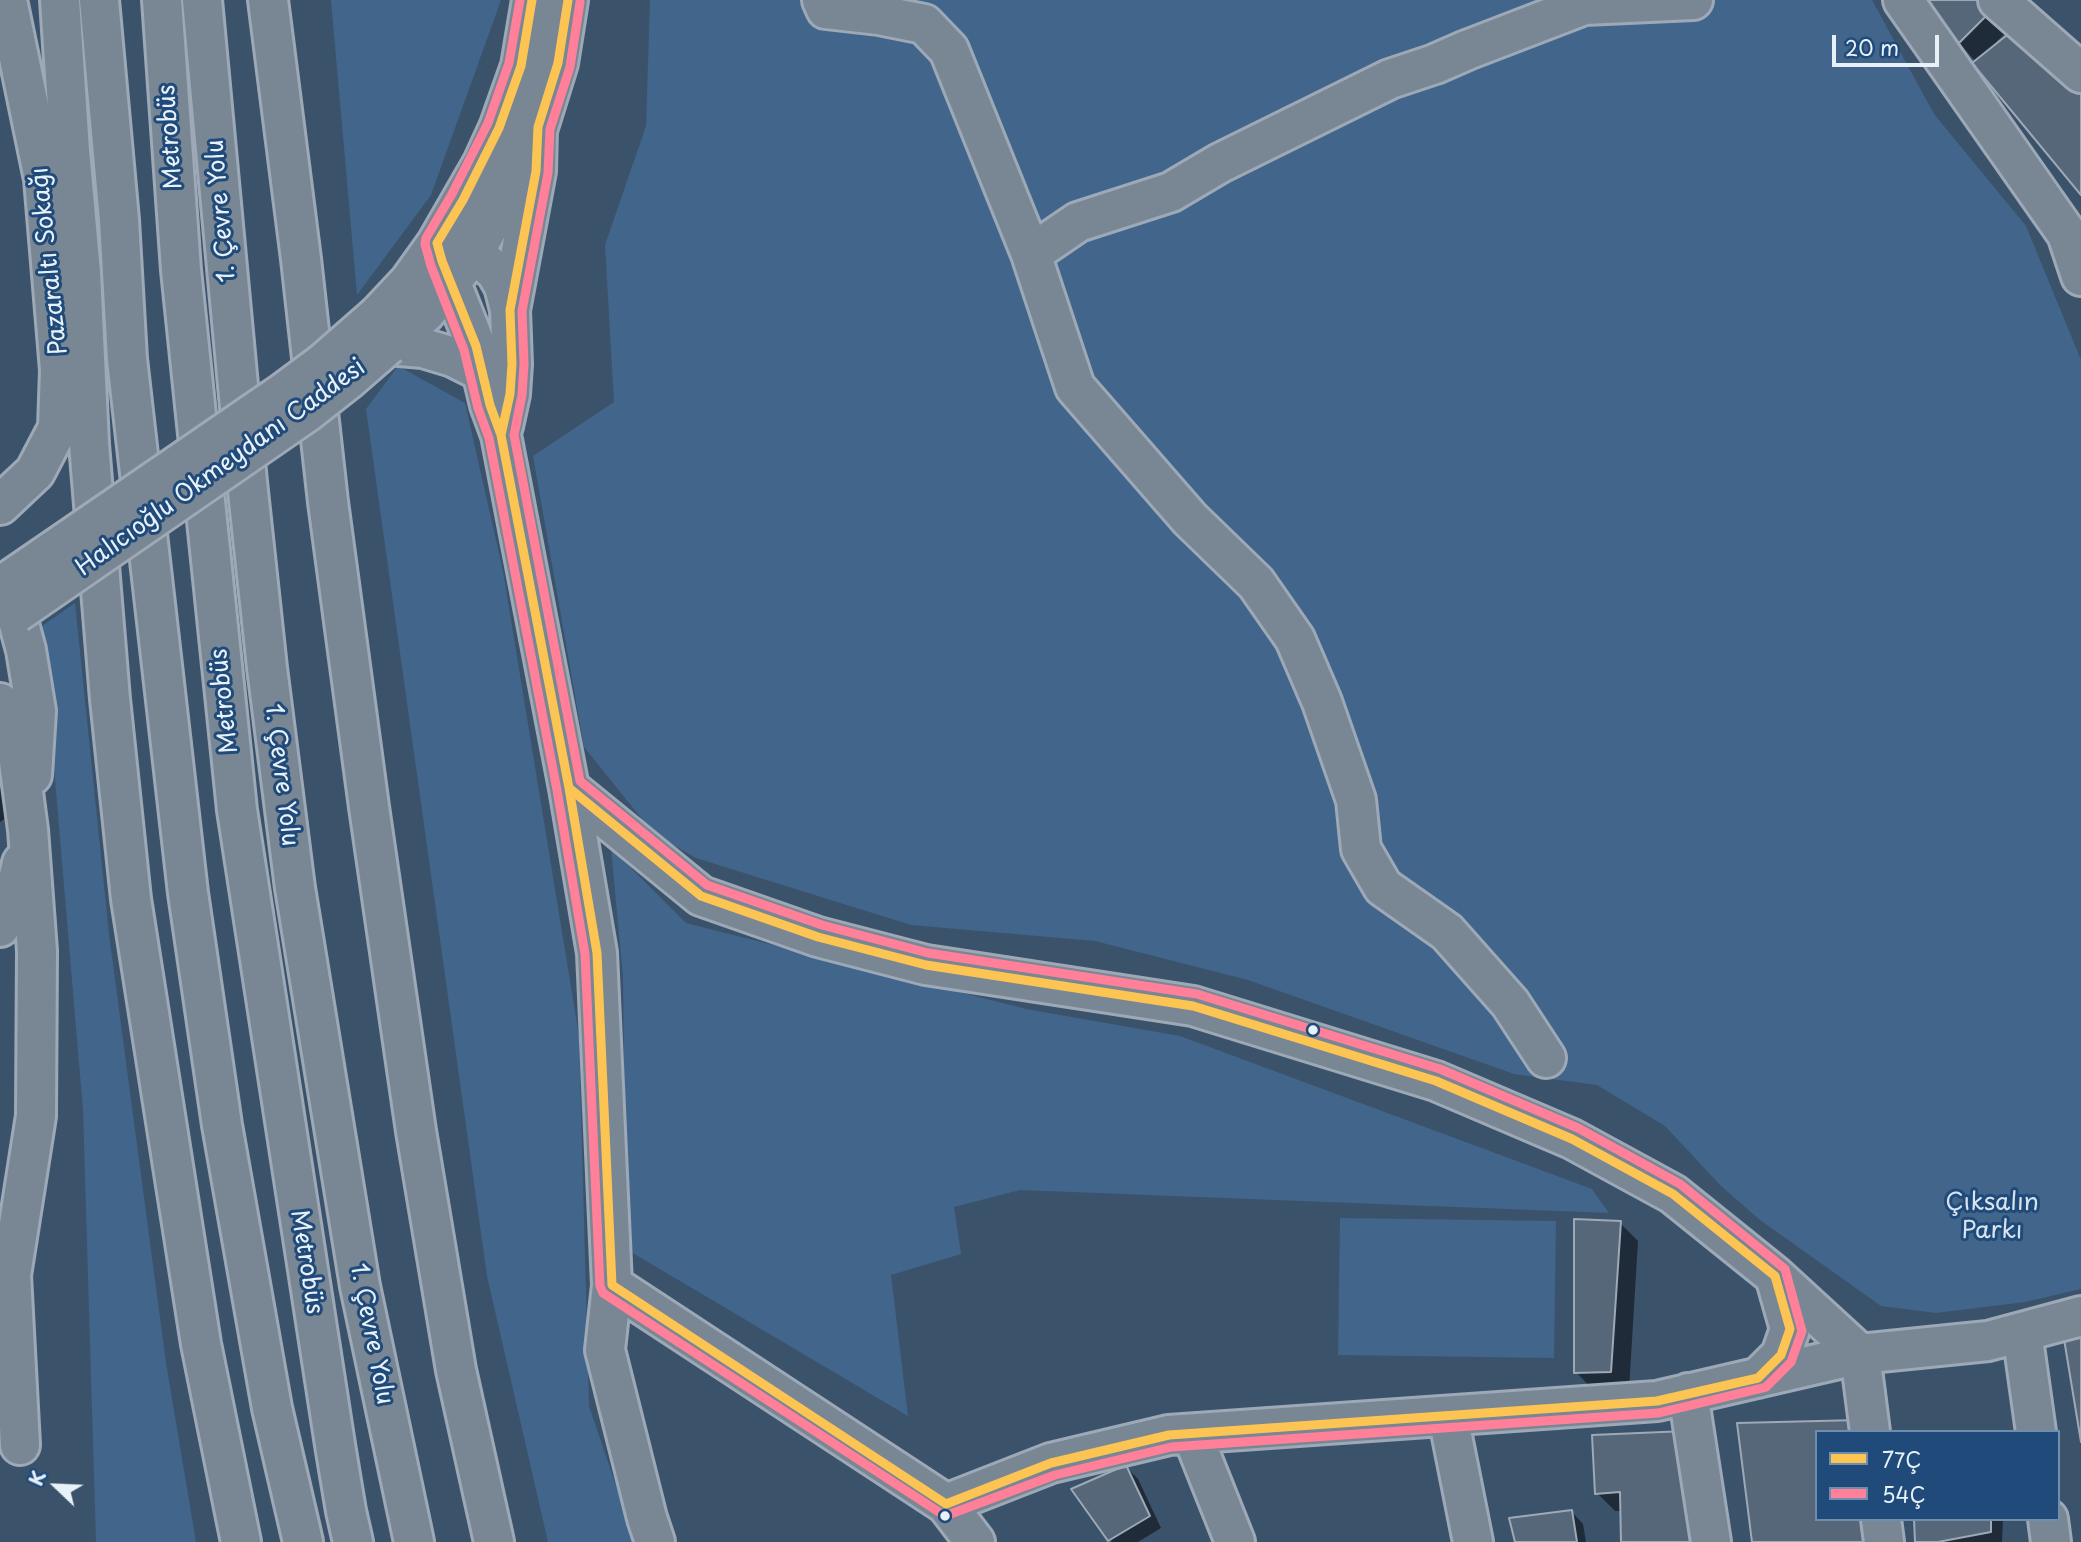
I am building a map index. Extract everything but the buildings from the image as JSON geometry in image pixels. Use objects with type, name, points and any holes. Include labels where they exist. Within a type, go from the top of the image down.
[{"type":"main road","name":"Pazaraltı Sokağı","points":[[0,505],[35,472],[58,428],[60,370],[44,179],[7,0]]},
{"type":"main road","points":[[60,0],[81,273],[90,457],[110,699],[131,899],[198,1331],[241,1542]]},
{"type":"main road","points":[[99,0],[119,220],[127,359],[188,893],[222,1125],[272,1408],[303,1542]]},
{"type":"main road","name":"Metrobüs","points":[[162,0],[181,270],[237,810],[270,1036],[353,1542]]},
{"type":"main road","name":"1. Çevre Yolu","points":[[202,0],[247,482],[295,888],[360,1286],[414,1542]]},
{"type":"main road","points":[[268,0],[330,516],[406,1063],[456,1370],[494,1542]]},
{"type":"main road","name":"Halıcıoğlu Okmeydanı Caddesi","points":[[4,606],[307,412],[349,379],[383,330],[409,282],[463,200],[499,128],[521,66],[533,0]]},
{"type":"main road","name":"Halıcıoğlu Okmeydanı Caddesi","points":[[383,330],[425,313],[474,253],[515,178],[538,127],[558,63],[568,0]]},
{"type":"main road","points":[[822,0],[826,9],[924,24],[949,50],[1031,254],[1075,387],[1190,519],[1256,583],[1295,639],[1322,702],[1356,800],[1361,849],[1383,887],[1447,932],[1510,1003],[1546,1058]]},
{"type":"main road","points":[[1031,254],[1078,222],[1171,191],[1220,163],[1390,79],[1584,5],[1692,0]]},
{"type":"main road","points":[[1903,0],[2074,234],[2081,276]]},
{"type":"main road","points":[[1998,0],[2081,73]]},
{"type":"main road","points":[[510,310],[536,171],[538,127]]},
{"type":"main road","points":[[437,243],[474,253],[496,272],[504,286],[510,310],[512,364],[510,394],[501,435]]},
{"type":"main road","points":[[437,243],[466,319],[501,435],[569,788],[597,953],[612,1285],[604,1350],[655,1542]]},
{"type":"main road","points":[[383,330],[453,357],[483,372]]},
{"type":"main road","points":[[0,926],[14,897],[29,830],[36,711],[26,649],[4,606]]},
{"type":"main road","points":[[0,703],[18,754],[29,830],[37,951],[36,1116],[11,1275],[20,1445]]},
{"type":"main road","points":[[569,788],[701,896],[818,937],[926,965],[1193,1006],[1436,1081],[1572,1139],[1673,1195],[1775,1276],[1860,1354],[1870,1430]]},
{"type":"main road","points":[[583,870],[603,844],[633,840]]},
{"type":"main road","points":[[1758,1378],[1781,1355],[1790,1329],[1775,1276]]},
{"type":"main road","points":[[612,1285],[946,1504],[975,1542]]},
{"type":"main road","points":[[946,1504],[1051,1464],[1169,1435],[1657,1401],[1860,1354],[1988,1341],[2081,1316]]},
{"type":"main road","points":[[2022,1332],[2036,1430]]},
{"type":"main road","points":[[1688,1393],[1711,1542]]},
{"type":"main road","name":"Metrobüs","points":[[328,1397],[356,1448],[380,1542]]},
{"type":"main road","points":[[1448,1416],[1473,1542]]},
{"type":"main road","points":[[1192,1434],[1236,1542]]},
{"type":"main road","points":[[946,1504],[960,1542]]},
{"type":"main road","points":[[1881,1521],[1884,1542]]},
{"type":"main road","points":[[2048,1521],[2051,1542]]},
{"type":"green space","points":[[331,0],[501,0],[431,195],[357,295]]},
{"type":"green space","name":"Çıksalın Parkı","points":[[650,0],[1872,0],[1934,114],[2026,226],[2081,360],[2081,1289],[2025,1302],[1936,1313],[1881,1306],[1760,1220],[1721,1186],[1665,1126],[1597,1085],[1514,1074],[1248,980],[1095,941],[911,925],[696,858],[654,834],[584,747],[533,456],[614,402],[605,245],[646,126]]},
{"type":"green space","points":[[398,366],[465,403],[503,571],[579,1036],[589,1406],[635,1542],[548,1542],[487,1276],[366,409]]},
{"type":"green space","points":[[75,603],[109,934],[166,1363],[196,1542],[96,1542],[83,1110],[42,626]]},
{"type":"green space","points":[[611,848],[686,923],[1026,1009],[1180,1036],[1592,1189],[1609,1213],[1020,1190],[954,1207],[961,1254],[891,1275],[908,1416],[626,1249],[623,977]]},
{"type":"green space","points":[[1340,1218],[1556,1221],[1554,1358],[1338,1355]]},
{"type":"transit line","name":"54Ç","points":[[520,0],[509,63],[488,123],[425,244],[464,350],[478,408],[489,438],[557,790],[585,954],[600,1286],[603,1293],[945,1516],[1055,1475],[1171,1447],[1658,1413],[1766,1387],[1791,1362],[1802,1331],[1785,1269],[1680,1184],[1578,1128],[1440,1069],[1197,994],[928,953],[822,925],[707,885],[580,781],[514,435],[522,395],[522,311],[548,173],[550,129],[570,67],[580,2]]},
{"type":"transit line","name":"77Ç","points":[[501,435],[490,405],[476,346],[437,243],[463,200],[499,128],[521,66],[532,0]]},
{"type":"transit line","name":"77Ç","points":[[501,435],[510,394],[510,310],[536,171],[538,127],[558,63],[568,0]]},
{"type":"transit line","name":"77Ç","points":[[501,435],[569,788]]},
{"type":"transit line","name":"77Ç","points":[[569,788],[701,896],[818,937],[926,965],[1193,1006],[1436,1081],[1572,1139],[1673,1194],[1775,1276],[1790,1329],[1781,1355],[1758,1378],[1657,1401],[1169,1435],[1051,1463],[946,1504],[612,1285],[597,953],[569,788]]}]
